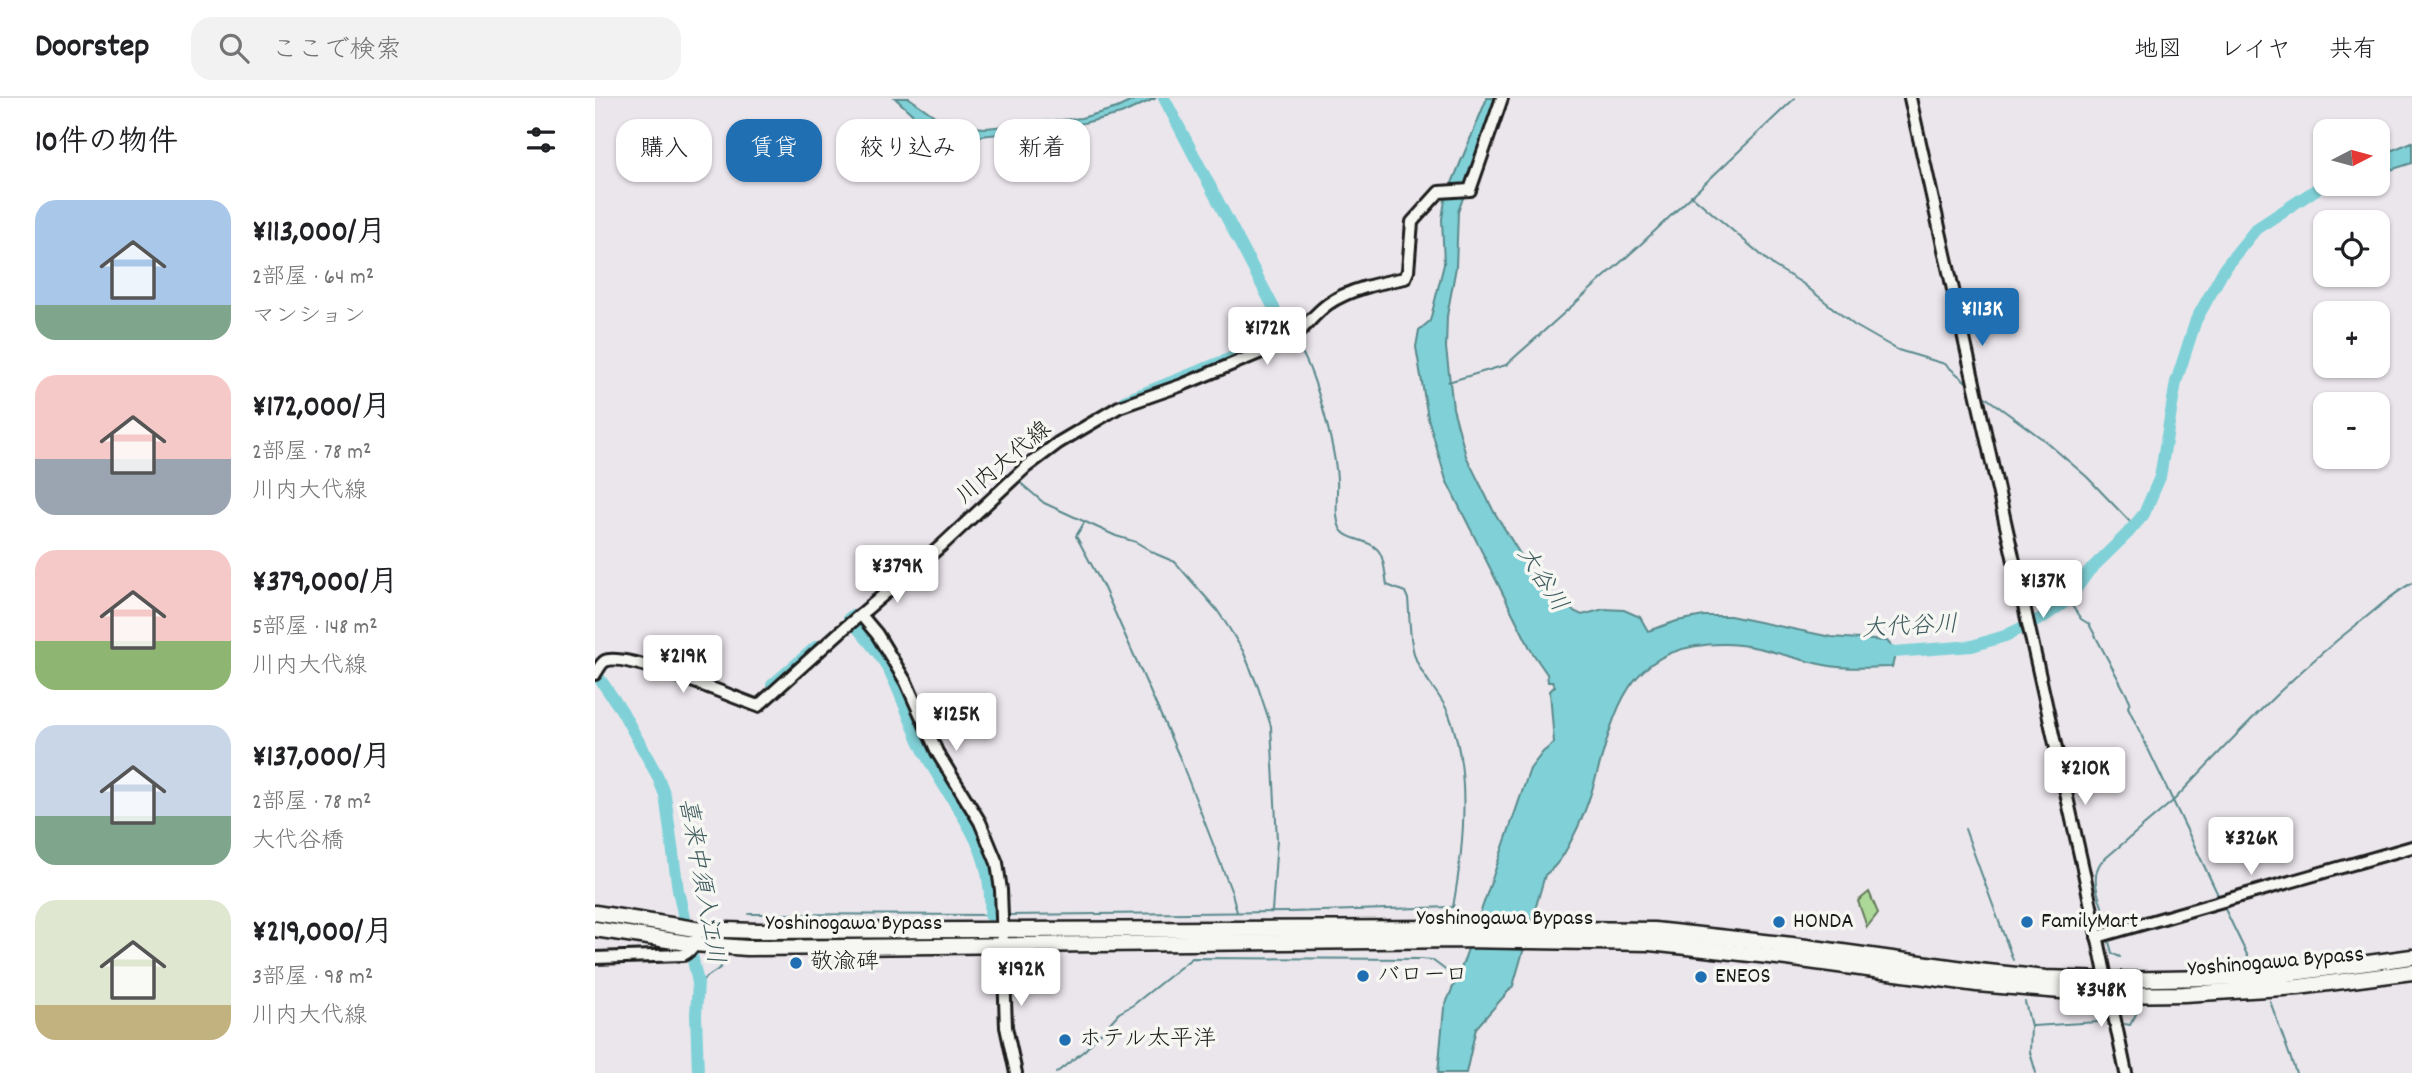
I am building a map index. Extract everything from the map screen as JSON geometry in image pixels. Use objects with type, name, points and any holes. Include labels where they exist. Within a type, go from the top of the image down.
[{"type":"highway","name":"Yoshinogawa Bypass","points":[[595,914],[650,930],[747,948],[1002,946],[1465,934]]},
{"type":"highway","name":"Yoshinogawa Bypass","points":[[695,939],[756,931],[1002,926],[1537,935],[1654,930],[1793,945],[1978,971],[2046,978],[2107,979],[2265,977],[2412,957]]},
{"type":"highway","name":"Yoshinogawa Bypass","points":[[595,929],[650,930]]},
{"type":"highway","name":"Yoshinogawa Bypass","points":[[1537,935],[1787,957],[1977,984],[2110,995],[2183,995],[2259,990],[2412,972]]},
{"type":"main road","name":"川内大代線","points":[[597,671],[605,661],[638,664],[758,706],[1058,443],[1119,407],[1182,385],[1297,336],[1331,302],[1380,283],[1405,278],[1408,271],[1412,222],[1439,192],[1469,190],[1502,98]]},
{"type":"main road","points":[[1910,98],[2126,1073]]},
{"type":"main road","points":[[861,615],[891,653],[937,752],[988,839],[997,863],[1002,909],[1006,1027],[1016,1073]]},
{"type":"main road","points":[[2097,937],[2412,848]]},
{"type":"main road","points":[[595,958],[695,939]]},
{"type":"green space","points":[[1869,892],[1878,913],[1867,927],[1858,901]]},
{"type":"water","points":[[895,98],[909,98],[939,119],[918,119]]},
{"type":"water","points":[[1138,98],[1156,98],[1121,114],[1090,121],[1090,119],[1072,119],[1117,108]]},
{"type":"water","points":[[1487,98],[1499,98],[1458,212],[1456,267],[1447,316],[1446,348],[1453,408],[1466,456],[1493,510],[1539,585],[1557,603],[1582,615],[1604,609],[1624,610],[1640,617],[1648,631],[1677,621],[1704,616],[1730,616],[1831,637],[1887,641],[1896,651],[1892,667],[1838,667],[1753,647],[1724,644],[1683,649],[1653,662],[1632,683],[1618,709],[1587,805],[1573,837],[1561,858],[1545,875],[1513,986],[1476,1028],[1466,1073],[1438,1073],[1444,1008],[1462,966],[1530,769],[1554,743],[1550,691],[1555,686],[1553,682],[1548,682],[1547,674],[1532,652],[1446,480],[1428,418],[1416,347],[1419,330],[1430,321],[1444,264],[1442,219],[1445,200]]},
{"type":"water","points":[[994,127],[994,135],[980,136],[980,128]]},
{"type":"water","points":[[2412,142],[2412,163],[2391,170],[2391,151]]},
{"type":"waterway","points":[[1124,401],[1288,335],[1164,98]]},
{"type":"waterway","points":[[1448,382],[1506,365],[1640,245],[1795,98]]},
{"type":"waterway","name":"大代谷川","points":[[1881,653],[1972,646],[2005,636],[2042,618],[2068,600],[2089,571],[2144,514],[2160,477],[2176,382],[2196,320],[2226,266],[2256,229],[2313,192]]},
{"type":"waterway","points":[[1691,195],[1774,266],[1802,283],[1854,325],[1898,350],[1945,364],[1971,386]]},
{"type":"waterway","points":[[1006,915],[1453,907],[1464,809],[1456,735],[1445,705],[1420,669],[1414,655],[1405,592],[1387,585],[1383,560],[1376,548],[1348,536],[1340,528],[1335,465],[1328,428],[1309,367],[1294,341]]},
{"type":"waterway","points":[[1981,394],[2044,440],[2087,477],[2134,526]]},
{"type":"waterway","points":[[1017,480],[1044,503],[1116,536],[1136,542],[1175,562],[1217,610],[1243,651],[1271,726],[1277,840],[1272,911]]},
{"type":"waterway","points":[[1084,523],[1076,536],[1103,586],[1179,756],[1237,912]]},
{"type":"waterway","points":[[2220,899],[2173,801],[2310,663],[2385,601],[2412,583]]},
{"type":"waterway","points":[[2068,600],[2081,619],[2089,624],[2130,701],[2128,707],[2173,801],[2101,862],[2096,881],[2104,913],[2100,918],[2104,930]]},
{"type":"waterway","points":[[853,615],[849,618],[891,674],[925,753],[971,829],[986,867],[990,915]]},
{"type":"waterway","points":[[772,685],[817,646]]},
{"type":"waterway","name":"喜来中須入江川","points":[[595,672],[622,711],[665,795],[678,890],[698,983],[698,1073]]},
{"type":"waterway","points":[[1965,829],[2013,960]]},
{"type":"waterway","points":[[2224,907],[2252,965]]},
{"type":"waterway","points":[[749,914],[996,915]]},
{"type":"waterway","points":[[2108,938],[2112,953],[2120,957]]},
{"type":"waterway","points":[[1056,1073],[1085,1050],[1119,1013],[1192,958],[1421,959],[1432,960],[1456,978]]},
{"type":"waterway","points":[[698,983],[723,963]]},
{"type":"waterway","points":[[2270,1001],[2296,1073]]},
{"type":"waterway","points":[[2025,1002],[2031,1026],[2030,1052],[2036,1073]]},
{"type":"waterway","points":[[2125,1024],[2130,1025],[2140,1007]]},
{"type":"waterway","points":[[2033,1026],[2098,1022]]},
{"type":"place","name":"HONDA","points":[[1779,922]]},
{"type":"place","name":"FamilyMart","points":[[2027,922]]},
{"type":"place","name":"敬渝碑","points":[[796,963]]},
{"type":"place","name":"バローロ","points":[[1363,976]]},
{"type":"place","name":"ENEOS","points":[[1701,977]]},
{"type":"place","name":"ホテル太平洋","points":[[1065,1040]]},
{"type":"water label","name":"大谷川","points":[[1541,580]]}]
